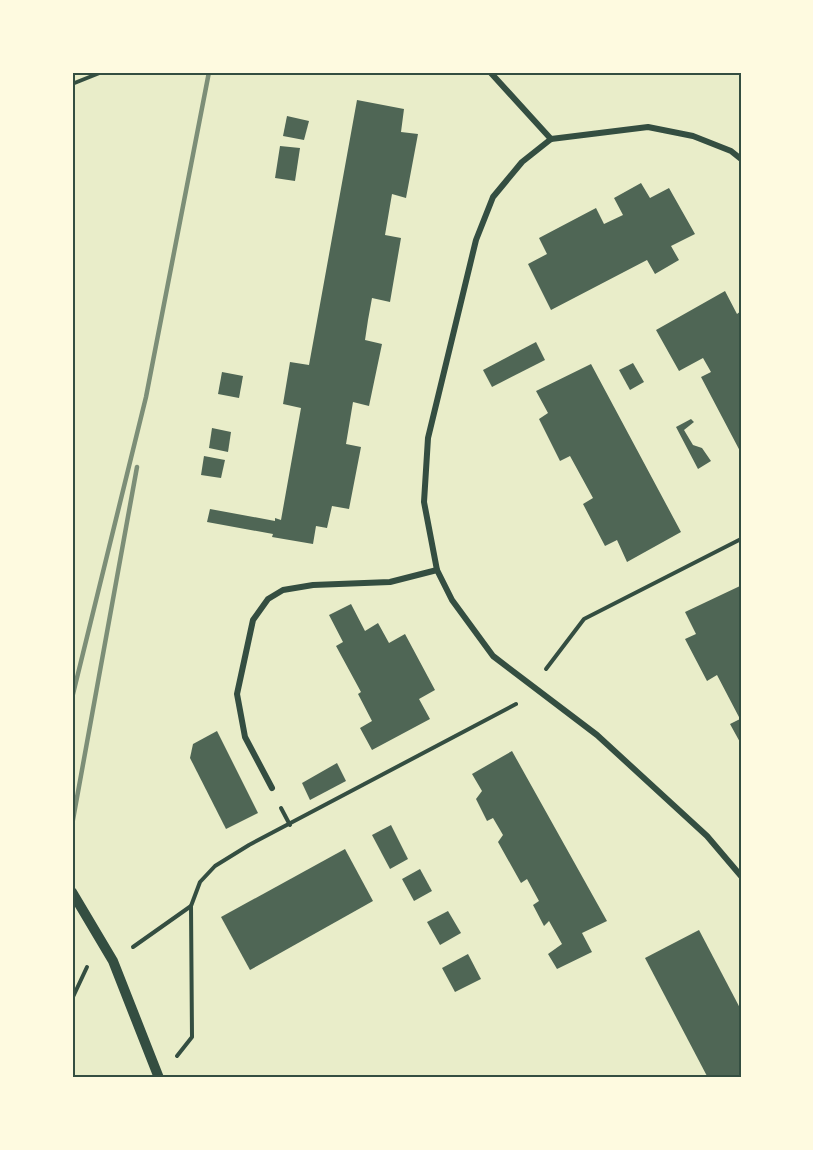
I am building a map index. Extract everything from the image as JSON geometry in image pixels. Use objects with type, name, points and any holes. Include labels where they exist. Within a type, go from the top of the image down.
[{"type":"street","points":[[490,72],[551,139]]},
{"type":"street","points":[[741,159],[731,151],[693,136],[648,127],[551,139],[522,162],[493,197],[476,240],[461,294],[447,364],[428,438],[424,502],[437,570],[452,600],[493,656],[597,735],[699,828],[741,876]]},
{"type":"street","points":[[272,788],[245,737],[237,694],[253,620],[268,599],[283,590],[313,585],[390,582],[437,570]]},
{"type":"street","points":[[72,892],[113,961],[159,1078]]},
{"type":"path","points":[[72,84],[102,72]]},
{"type":"path","points":[[173,1062],[192,1037],[192,906],[200,882],[215,866],[249,845],[516,705],[584,620],[741,539]]},
{"type":"path","points":[[113,961],[192,906]]},
{"type":"building","points":[[357,100],[404,109],[401,132],[418,134],[406,198],[392,194],[385,235],[401,238],[390,302],[372,298],[365,340],[382,344],[369,406],[353,402],[346,444],[361,447],[349,509],[332,506],[327,528],[316,526],[313,544],[207,522],[210,509],[275,521],[275,518],[281,520],[301,408],[283,404],[290,362],[309,365]]},
{"type":"building","points":[[287,116],[309,121],[304,140],[283,136]]},
{"type":"building","points":[[280,146],[300,148],[295,181],[275,178]]},
{"type":"building","points":[[641,183],[650,198],[669,188],[695,234],[671,246],[679,260],[655,274],[647,260],[551,310],[528,264],[547,254],[539,238],[596,208],[604,224],[623,215],[614,198]]},
{"type":"building","points":[[725,291],[737,314],[741,311],[741,453],[701,377],[711,372],[703,358],[679,371],[656,330]]},
{"type":"building","points":[[536,342],[545,360],[492,387],[483,370]]},
{"type":"building","points":[[633,363],[644,382],[630,390],[619,370]]},
{"type":"building","points":[[591,364],[681,532],[627,562],[617,540],[605,546],[583,504],[593,498],[570,456],[560,461],[539,419],[548,413],[536,391]]},
{"type":"building","points":[[222,372],[243,376],[239,398],[218,394]]},
{"type":"building","points":[[691,419],[694,422],[684,430],[693,445],[702,448],[711,461],[698,469],[676,427]]},
{"type":"building","points":[[212,428],[231,432],[228,452],[209,448]]},
{"type":"building","points":[[204,456],[225,460],[221,478],[201,475]]},
{"type":"building","points":[[740,586],[741,744],[730,724],[740,719],[717,675],[707,681],[685,639],[696,634],[685,612]]},
{"type":"building","points":[[351,604],[365,631],[378,623],[389,643],[405,634],[435,690],[419,699],[430,719],[372,750],[360,728],[372,721],[358,694],[361,692],[336,646],[343,642],[329,615]]},
{"type":"building","points":[[217,731],[258,813],[226,829],[190,758],[193,744]]},
{"type":"building","points":[[512,751],[607,921],[582,933],[592,952],[557,969],[548,954],[562,944],[549,921],[544,926],[533,905],[539,901],[527,879],[521,883],[498,842],[503,835],[493,818],[487,821],[476,799],[482,791],[472,774]]},
{"type":"building","points":[[337,763],[346,781],[310,800],[302,783]]},
{"type":"building","points":[[391,825],[408,859],[390,869],[372,835]]},
{"type":"building","points":[[345,849],[373,901],[250,970],[221,917]]},
{"type":"building","points":[[420,869],[432,891],[414,901],[402,879]]},
{"type":"building","points":[[448,911],[461,933],[440,945],[427,922]]},
{"type":"building","points":[[699,930],[741,1010],[741,1078],[708,1078],[645,958]]},
{"type":"building","points":[[468,954],[481,979],[455,992],[442,968]]},
{"type":"railway","points":[[72,698],[146,397],[209,72]]},
{"type":"railway","points":[[72,825],[137,467]]}]
